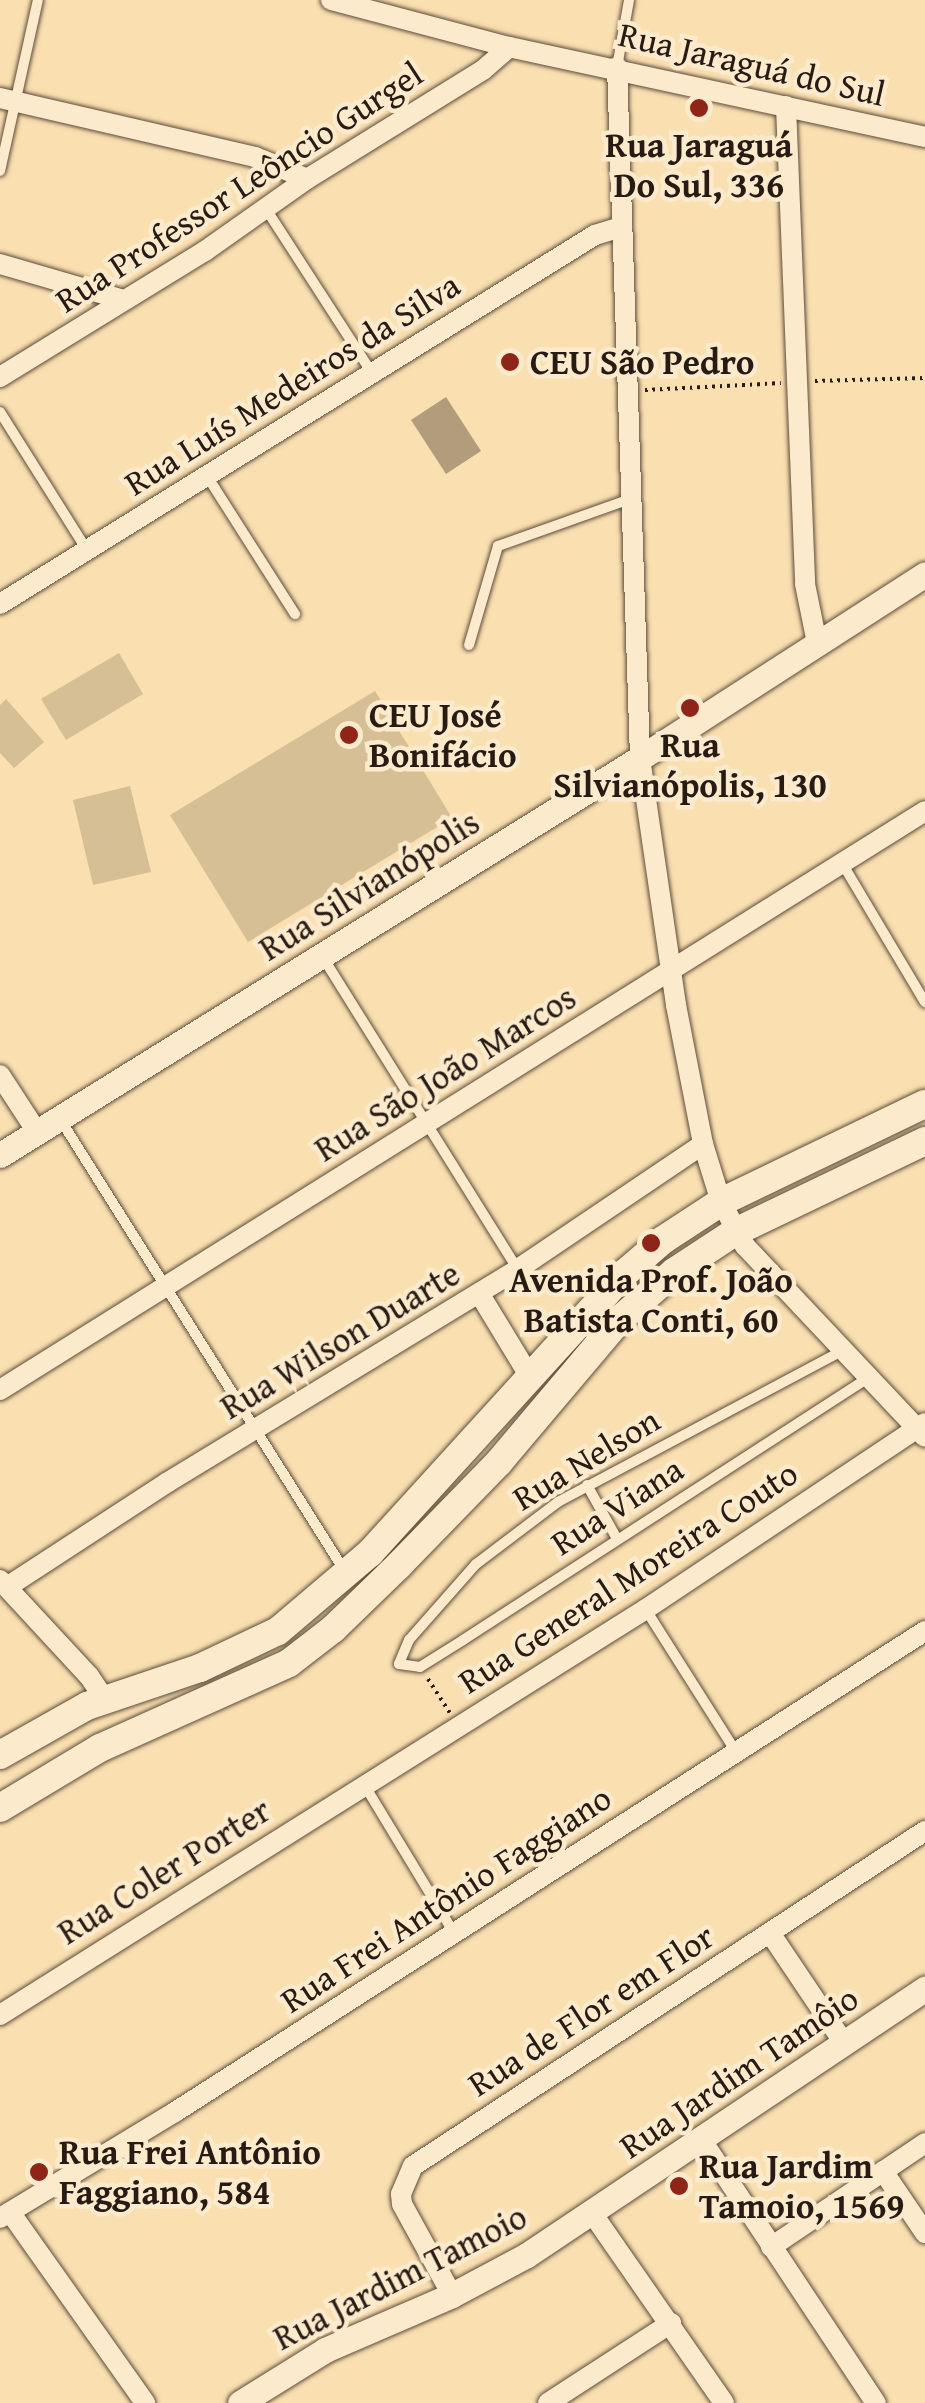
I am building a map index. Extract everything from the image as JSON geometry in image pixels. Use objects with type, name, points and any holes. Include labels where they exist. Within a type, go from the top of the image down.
[{"type":"main road","points":[[0,1755],[55,1721],[104,1698],[200,1668],[278,1631],[347,1574],[625,1274],[679,1228],[721,1202],[925,1104]]},
{"type":"main road","points":[[0,1808],[104,1746],[268,1676],[333,1629],[498,1462],[634,1305],[674,1272],[735,1232],[925,1141]]},
{"type":"main road","points":[[104,1698],[108,1728],[104,1746]]},
{"type":"street","name":"Rua Jaraguá do Sul","points":[[332,0],[509,47],[617,67],[925,137]]},
{"type":"street","name":"Rua Professor Leôncio Gurgel","points":[[0,376],[266,209],[307,178],[468,80],[509,47]]},
{"type":"street","points":[[617,67],[640,758],[703,1144],[735,1232],[840,1352],[922,1430]]},
{"type":"street","points":[[8,100],[255,157],[307,178]]},
{"type":"street","points":[[786,106],[804,584],[817,643]]},
{"type":"street","name":"Rua Luís Medeiros da Silva","points":[[0,604],[595,235],[622,227]]},
{"type":"street","points":[[0,264],[124,300]]},
{"type":"street","name":"Rua Silvianópolis","points":[[0,1155],[640,758],[925,574]]},
{"type":"street","name":"Rua São João Marcos","points":[[0,1390],[925,811]]},
{"type":"street","points":[[0,1074],[37,1132]]},
{"type":"street","name":"Rua Wilson Duarte","points":[[3,1584],[518,1269],[703,1144]]},
{"type":"street","points":[[479,1293],[530,1377]]},
{"type":"street","name":"Rua General Moreira Couto","points":[[364,1785],[922,1430]]},
{"type":"street","points":[[3,1584],[89,1676],[104,1698]]},
{"type":"street","name":"Rua Frei Antônio Faggiano","points":[[5,2215],[925,1631]]},
{"type":"street","name":"Rua Coler Porter","points":[[0,2015],[364,1785]]},
{"type":"street","name":"Rua de Flor em Flor","points":[[452,2295],[402,2204],[406,2178],[413,2166],[925,1831]]},
{"type":"street","points":[[770,1932],[844,2043]]},
{"type":"street","name":"Rua Jardim Tamôio","points":[[592,2213],[925,1989]]},
{"type":"street","points":[[702,2139],[876,2403]]},
{"type":"street","points":[[771,2247],[925,2143]]},
{"type":"street","points":[[883,2171],[925,2233]]},
{"type":"street","points":[[592,2213],[724,2403]]},
{"type":"street","name":"Rua Jardim Tamoio","points":[[240,2403],[325,2350],[452,2295],[528,2255],[592,2213]]},
{"type":"street","points":[[5,2215],[145,2403]]},
{"type":"street","points":[[548,2403],[672,2324]]},
{"type":"lane","points":[[0,172],[8,100],[38,0]]},
{"type":"lane","points":[[617,67],[629,0]]},
{"type":"lane","points":[[266,209],[372,373]]},
{"type":"lane","points":[[0,412],[87,550]]},
{"type":"lane","points":[[207,476],[295,614]]},
{"type":"lane","points":[[469,645],[498,546],[634,498]]},
{"type":"lane","points":[[842,863],[925,1002]]},
{"type":"lane","points":[[322,956],[518,1269]]},
{"type":"lane","points":[[59,1118],[347,1574]]},
{"type":"lane","name":"Rua Nelson","points":[[420,1667],[403,1667],[399,1660],[410,1640],[476,1564],[586,1485],[840,1352]]},
{"type":"lane","name":"Rua Viana","points":[[420,1667],[866,1379]]},
{"type":"lane","points":[[586,1485],[616,1537]]},
{"type":"lane","points":[[646,1609],[736,1752]]},
{"type":"lane","points":[[364,1785],[454,1933]]},
{"type":"path","points":[[420,1667],[458,1725]]},
{"type":"shaded area","points":[[446,397],[481,451],[446,474],[411,420]]},
{"type":"shaded area","points":[[119,653],[143,694],[66,740],[41,699]]},
{"type":"shaded area","points":[[375,691],[452,818],[248,942],[170,815]]},
{"type":"shaded area","points":[[6,699],[44,742],[14,768],[0,753],[0,705]]},
{"type":"shaded area","points":[[130,786],[151,872],[93,885],[73,800]]},
{"type":"place","name":"Rua Jaraguá Do Sul, 336","points":[[699,108]]},
{"type":"place","name":"CEU São Pedro","points":[[510,362]]},
{"type":"place","name":"Rua Silvianópolis, 130","points":[[690,708]]},
{"type":"place","name":"CEU José Bonifácio","points":[[349,735]]},
{"type":"place","name":"Avenida Prof. João Batista Conti, 60","points":[[651,1243]]},
{"type":"place","name":"Rua Frei Antônio Faggiano, 584","points":[[39,2172]]},
{"type":"place","name":"Rua Jardim Tamoio, 1569","points":[[679,2186]]}]
